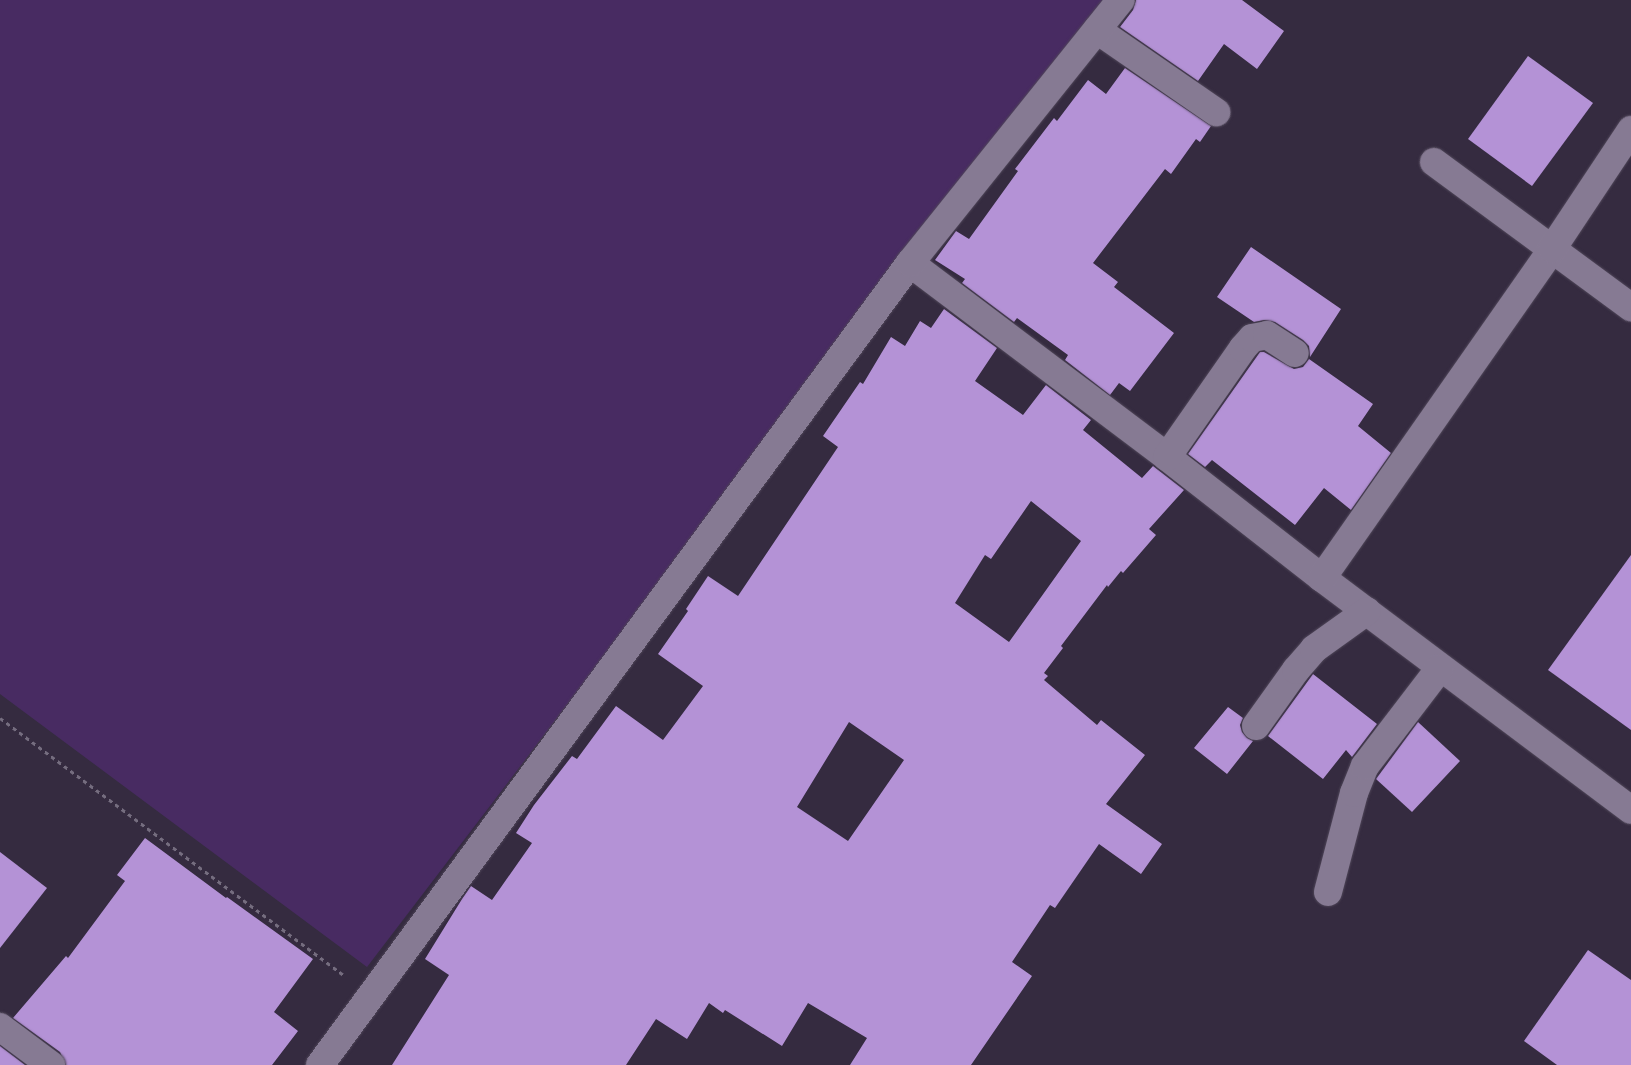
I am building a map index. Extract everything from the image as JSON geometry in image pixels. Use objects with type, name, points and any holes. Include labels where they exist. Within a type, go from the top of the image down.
[{"type":"street","points":[[320,1065],[910,263],[1121,0]]},
{"type":"street","points":[[1097,30],[1216,112]]},
{"type":"street","points":[[1322,578],[1552,250],[1631,130]]},
{"type":"street","points":[[1434,162],[1631,307]]},
{"type":"street","points":[[910,263],[1167,457],[1440,668],[1631,810]]},
{"type":"street","points":[[1167,457],[1242,348],[1252,338],[1267,335],[1295,353]]},
{"type":"street","points":[[1256,726],[1296,670],[1314,649],[1367,611]]},
{"type":"street","points":[[1328,892],[1354,793],[1365,766],[1440,668]]},
{"type":"street","points":[[0,1027],[51,1065]]},
{"type":"path","points":[[0,718],[371,995]]},
{"type":"shaded area","points":[[0,0],[1105,0],[367,967],[0,694]]},
{"type":"building","points":[[1136,0],[1242,0],[1284,31],[1257,69],[1224,44],[1198,81],[1120,27],[1133,10]]},
{"type":"building","points":[[1528,56],[1593,103],[1532,186],[1468,139]]},
{"type":"building","points":[[1125,68],[1211,126],[1200,142],[1196,139],[1171,174],[1165,169],[1093,263],[1118,282],[1114,287],[1174,333],[1130,391],[1119,383],[1110,395],[1065,360],[1068,355],[1017,318],[1014,322],[962,283],[965,279],[935,260],[956,231],[969,239],[1018,171],[1015,169],[1054,118],[1057,121],[1088,80],[1106,94]]},
{"type":"building","points":[[1251,247],[1341,309],[1310,357],[1309,346],[1303,340],[1275,322],[1264,320],[1254,322],[1217,297]]},
{"type":"building","points":[[944,309],[997,348],[975,381],[1023,415],[1046,385],[1091,420],[1083,430],[1142,478],[1153,466],[1184,490],[1149,529],[1156,535],[1123,573],[1121,571],[1108,587],[1107,585],[1061,646],[1063,648],[1044,673],[1048,676],[1044,680],[1097,725],[1101,720],[1145,755],[1106,804],[1162,844],[1141,874],[1099,844],[1055,908],[1050,905],[1012,962],[1032,976],[971,1065],[850,1065],[867,1038],[808,1003],[782,1046],[725,1010],[723,1013],[709,1003],[687,1039],[656,1019],[626,1065],[392,1065],[449,975],[425,959],[471,886],[492,900],[532,843],[516,833],[534,805],[572,756],[577,759],[616,706],[663,740],[703,686],[658,654],[688,611],[686,609],[708,576],[738,596],[838,447],[823,436],[860,382],[863,384],[891,337],[905,346],[920,321],[931,328]],"holes":[[[1031,501],[1081,541],[1009,642],[955,603],[985,555],[991,559]],[[849,722],[904,760],[848,841],[797,807]]]},
{"type":"building","points":[[1260,352],[1264,352],[1294,369],[1303,367],[1309,359],[1373,404],[1358,426],[1391,453],[1351,510],[1324,488],[1295,525],[1212,460],[1205,467],[1188,454]]},
{"type":"building","points":[[1631,555],[1631,730],[1548,670]]},
{"type":"building","points":[[1313,674],[1377,724],[1352,757],[1346,750],[1323,779],[1268,736]]},
{"type":"building","points":[[1228,707],[1243,718],[1240,725],[1242,732],[1253,741],[1227,774],[1194,748]]},
{"type":"building","points":[[1418,722],[1460,761],[1412,812],[1376,779]]},
{"type":"building","points":[[145,838],[313,959],[274,1012],[298,1031],[272,1065],[66,1065],[60,1052],[13,1018],[66,956],[68,958],[125,881],[117,875]]},
{"type":"building","points":[[0,852],[47,888],[0,948]]},
{"type":"building","points":[[1588,950],[1631,980],[1631,1065],[1557,1065],[1524,1041]]},
{"type":"building","points":[[0,1046],[25,1065],[0,1065]]}]
